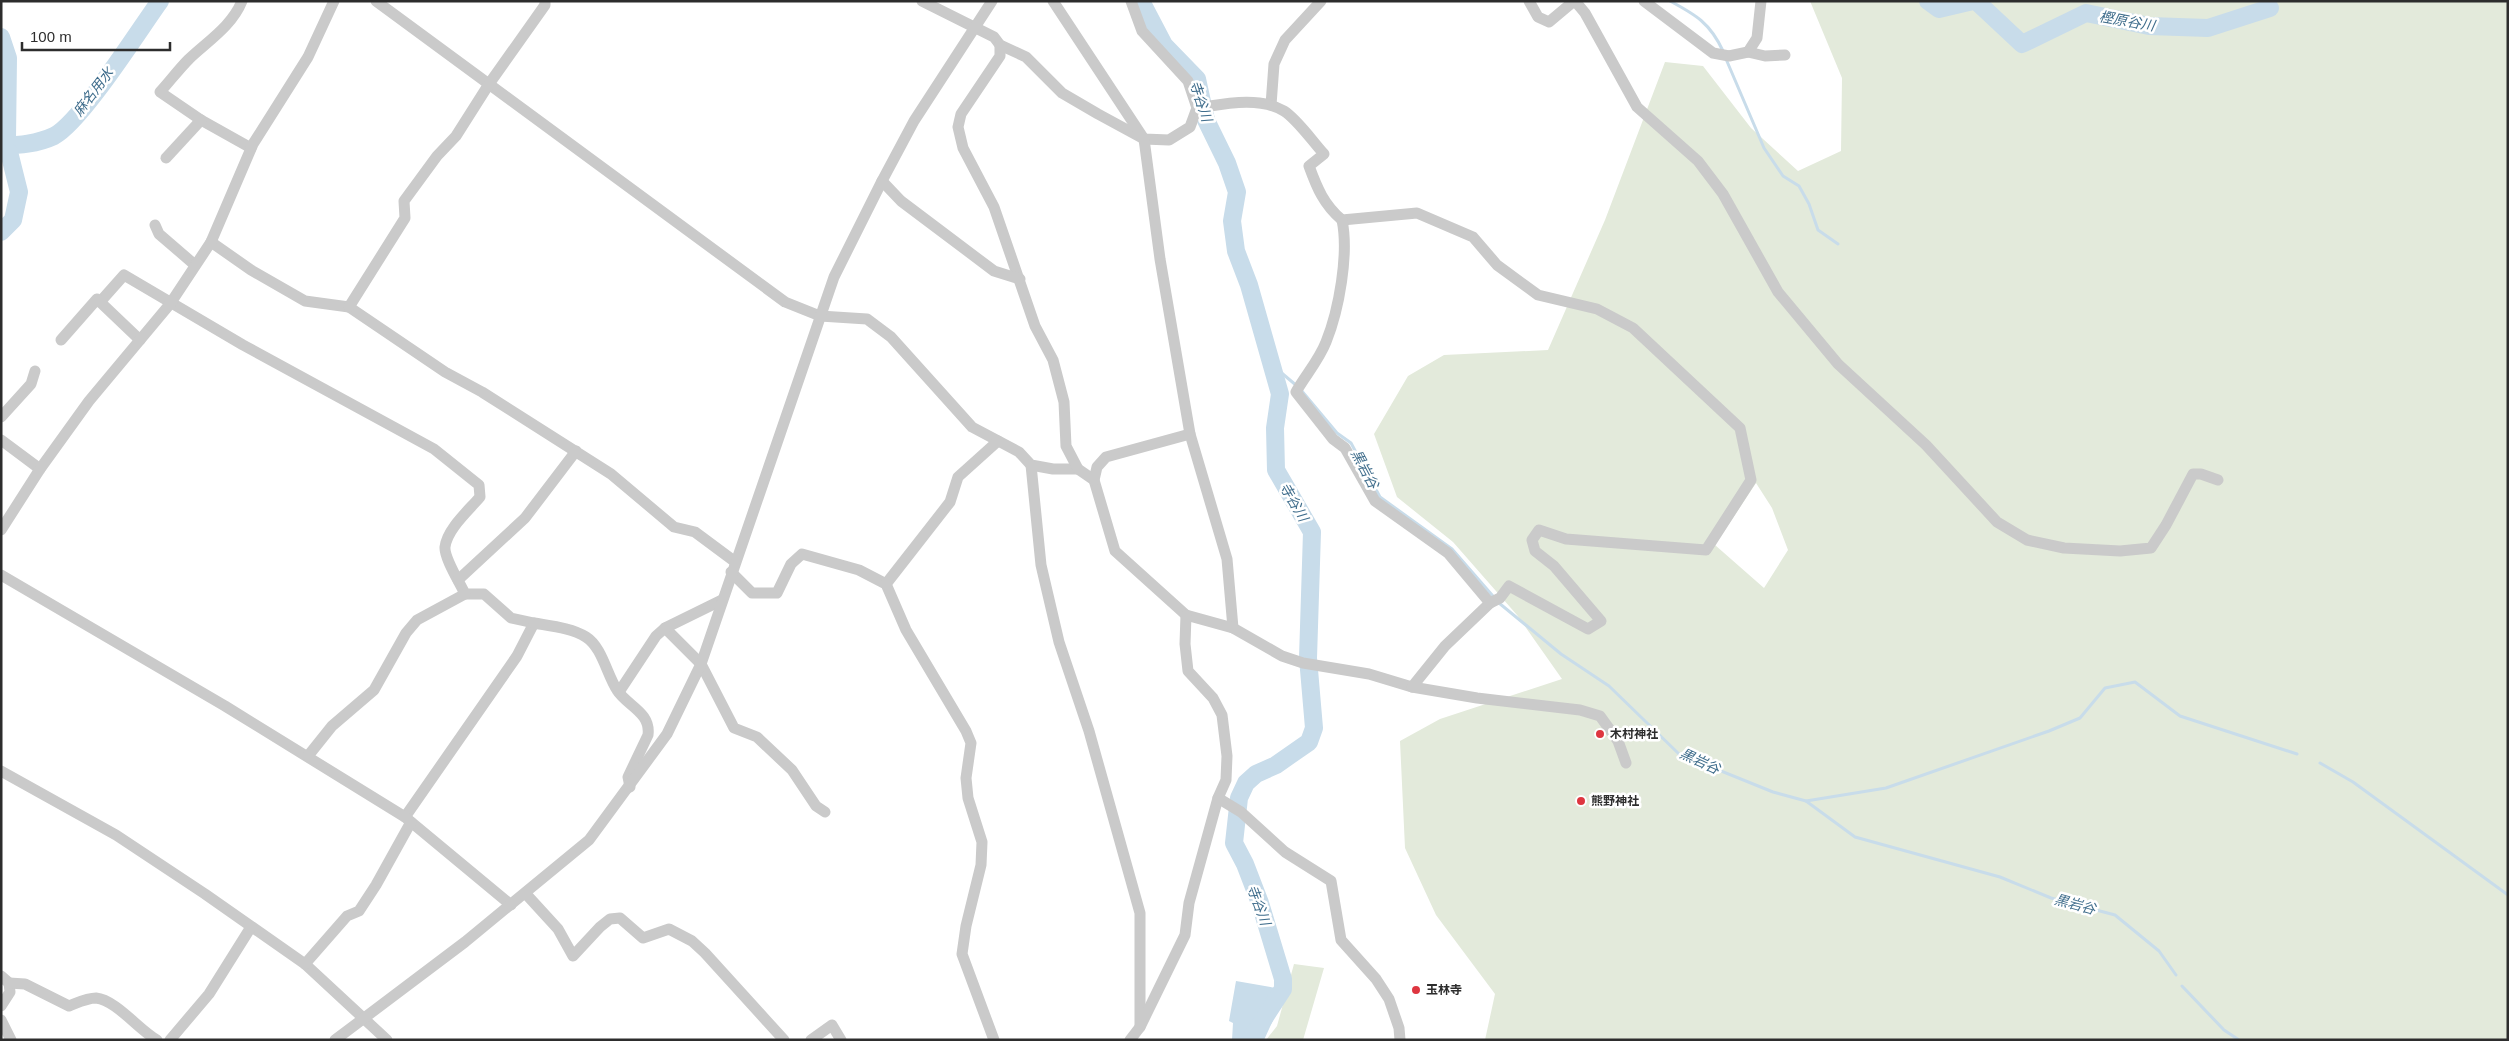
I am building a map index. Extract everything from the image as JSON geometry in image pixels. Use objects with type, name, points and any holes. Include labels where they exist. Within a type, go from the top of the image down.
[{"type":"street","points":[[242,1],[238,11],[211,41],[188,60],[160,92],[200,120],[251,148]]},
{"type":"street","points":[[376,1],[785,302],[820,316],[867,319],[891,337],[972,427],[1019,452],[1031,465],[1052,469],[1078,469]]},
{"type":"street","points":[[349,307],[406,218],[404,201],[437,156],[456,136],[489,84],[546,5],[546,1]]},
{"type":"street","points":[[922,1],[994,37],[1000,44],[1026,57],[1062,93],[1144,139],[1169,140],[1190,127],[1197,108],[1188,81],[1142,30],[1131,1]]},
{"type":"street","points":[[335,1040],[526,894],[589,840],[630,787],[667,734],[701,664],[733,566],[834,277],[914,121],[992,1]]},
{"type":"street","points":[[1053,1],[1144,139],[1160,259],[1190,434],[1227,558],[1233,628]]},
{"type":"street","points":[[1271,105],[1274,64],[1285,40],[1321,1]]},
{"type":"street","points":[[1529,1],[1538,17],[1549,22],[1575,1],[1584,13],[1637,107],[1698,160],[1723,194],[1778,292],[1794,312],[1838,364],[1926,445],[1996,522],[2027,540],[2064,548],[2120,551],[2151,548],[2166,525],[2193,474],[2201,474],[2218,480]]},
{"type":"street","points":[[1644,1],[1689,37],[1713,53],[1725,55],[1748,52],[1765,56],[1786,55]]},
{"type":"street","points":[[1748,52],[1757,38],[1761,1]]},
{"type":"street","points":[[1,530],[40,469],[90,401],[170,304],[211,242],[251,148],[308,57],[331,2]]},
{"type":"street","points":[[1000,44],[1000,56],[961,114],[958,127],[963,148],[994,208],[1035,326],[1053,360],[1064,402],[1066,446],[1078,469],[1094,480]]},
{"type":"street","points":[[1197,108],[1231,102],[1271,105],[1286,112],[1324,154],[1309,166],[1319,194],[1330,210],[1342,220],[1346,237],[1342,278],[1326,343],[1296,392],[1333,439],[1345,448],[1375,501],[1448,553],[1494,601]]},
{"type":"street","points":[[166,158],[200,120]]},
{"type":"street","points":[[882,181],[908,207],[994,271],[1020,279]]},
{"type":"street","points":[[1342,220],[1417,213],[1473,237],[1498,265],[1538,294],[1597,309],[1633,328],[1740,428],[1751,480],[1706,550],[1566,539],[1539,530],[1532,540],[1535,551],[1554,566],[1601,620],[1588,629],[1508,586],[1445,646],[1412,687]]},
{"type":"street","points":[[155,225],[159,234],[195,265]]},
{"type":"street","points":[[211,242],[251,270],[305,301],[349,307],[445,372],[611,474],[674,527],[695,532],[733,566],[752,593],[777,593],[791,564],[802,554],[859,570],[886,584],[906,630],[966,730],[971,743],[966,778],[968,798],[982,842],[981,865],[966,926],[962,954],[994,1040]]},
{"type":"street","points":[[100,302],[124,275],[170,304],[434,449],[479,485],[480,497],[450,534],[445,548],[464,594]]},
{"type":"street","points":[[61,340],[97,299],[140,340]]},
{"type":"street","points":[[2,415],[31,384],[35,371]]},
{"type":"street","points":[[1190,434],[1106,457],[1097,466],[1094,480],[1115,551],[1186,615],[1233,628],[1282,656],[1307,663],[1370,674],[1412,687],[1477,698],[1580,710],[1600,716],[1618,741],[1626,763]]},
{"type":"street","points":[[1,440],[40,469]]},
{"type":"street","points":[[886,584],[950,502],[958,477],[998,441]]},
{"type":"street","points":[[458,580],[524,518],[576,452]]},
{"type":"street","points":[[1031,465],[1041,565],[1059,642],[1089,731],[1140,913],[1140,1027]]},
{"type":"street","points":[[1,575],[308,756],[408,820],[511,905]]},
{"type":"street","points":[[308,756],[332,726],[374,690],[406,633],[417,620],[464,594],[484,594],[511,618],[564,629],[588,637],[602,657],[624,700],[638,709],[649,728],[628,777],[630,787]]},
{"type":"street","points":[[619,692],[656,636],[665,628],[722,600]]},
{"type":"street","points":[[1130,1040],[1140,1027],[1185,935],[1189,903],[1218,798],[1226,780],[1227,756],[1222,715],[1213,698],[1188,671],[1185,644],[1186,615]]},
{"type":"street","points":[[305,964],[347,916],[358,911],[376,886],[408,820],[517,656],[534,623]]},
{"type":"street","points":[[665,628],[701,664],[734,728],[757,737],[792,770],[816,806],[825,812]]},
{"type":"street","points":[[1,771],[116,835],[305,964],[387,1040]]},
{"type":"street","points":[[1218,798],[1237,810],[1285,852],[1331,881],[1341,940],[1376,979],[1389,999],[1399,1028],[1400,1040]]},
{"type":"street","points":[[526,894],[558,930],[573,956],[610,919],[620,918],[643,938],[669,929],[677,933],[705,953],[784,1040]]},
{"type":"street","points":[[170,1040],[209,994],[251,927]]},
{"type":"street","points":[[1,1006],[10,992],[5,980]]},
{"type":"street","points":[[5,980],[25,984],[69,1006],[97,998],[114,1007],[158,1040]]},
{"type":"street","points":[[1,1020],[12,1040]]},
{"type":"street","points":[[811,1040],[832,1026],[841,1040]]},
{"type":"green space","points":[[1810,1],[2508,1],[2508,1040],[1485,1040],[1495,994],[1436,915],[1405,848],[1400,741],[1440,719],[1562,679],[1517,615],[1453,542],[1397,497],[1374,434],[1408,376],[1444,355],[1548,350],[1605,220],[1665,62],[1703,66],[1751,128],[1798,171],[1841,151],[1842,78]],"holes":[[[1756,483],[1772,508],[1788,550],[1764,588],[1715,545]]]},
{"type":"green space","points":[[1294,964],[1324,968],[1303,1040],[1266,1040],[1277,1026]]},
{"type":"water","points":[[1236,981],[1287,990],[1264,1040],[1232,1040],[1233,1023],[1229,1021]]},
{"type":"waterway","name":"麻名用水","points":[[1,146],[41,141],[54,136],[65,127],[94,95],[160,1]]},
{"type":"waterway","name":"寺谷川","points":[[1141,1],[1164,45],[1197,79],[1206,120],[1227,163],[1237,192],[1232,221],[1236,251],[1249,285],[1280,394],[1275,428],[1276,470],[1312,532],[1308,658],[1314,728],[1309,742],[1276,765],[1256,774],[1246,783],[1239,798],[1234,843],[1245,864],[1260,903],[1283,979],[1283,989],[1250,1040]]},
{"type":"waterway","points":[[1670,1],[1701,21],[1713,33],[1723,51]]},
{"type":"waterway","name":"樫原谷川","points":[[1928,1],[1939,9],[1973,1]]},
{"type":"waterway","name":"樫原谷川","points":[[1976,1],[2022,44],[2086,13],[2149,26],[2208,28],[2270,8]]},
{"type":"waterway","points":[[1,37],[8,58],[7,139]]},
{"type":"waterway","points":[[1726,59],[1764,148],[1783,176],[1799,186],[1809,204],[1818,230],[1838,244]]},
{"type":"waterway","points":[[1,232],[13,220],[19,192],[9,152]]},
{"type":"waterway","name":"黒岩谷","points":[[1271,364],[1297,386]]},
{"type":"waterway","name":"黒岩谷","points":[[1301,390],[1337,433],[1351,443],[1380,497],[1452,549],[1499,603],[1561,654],[1609,686],[1679,754],[1773,792],[1806,801],[1855,837],[2000,877],[2051,898],[2115,915],[2159,951],[2176,975]]},
{"type":"waterway","points":[[1806,801],[1886,788],[2049,731],[2080,718],[2105,688],[2135,682],[2180,716],[2297,754]]},
{"type":"waterway","points":[[2320,763],[2353,782],[2508,895]]},
{"type":"waterway","name":"黒岩谷","points":[[2182,986],[2224,1030],[2239,1040]]},
{"type":"place","name":"木村神社","points":[[1600,734]]},
{"type":"place","name":"熊野神社","points":[[1581,801]]},
{"type":"place","name":"玉林寺","points":[[1416,990]]}]
